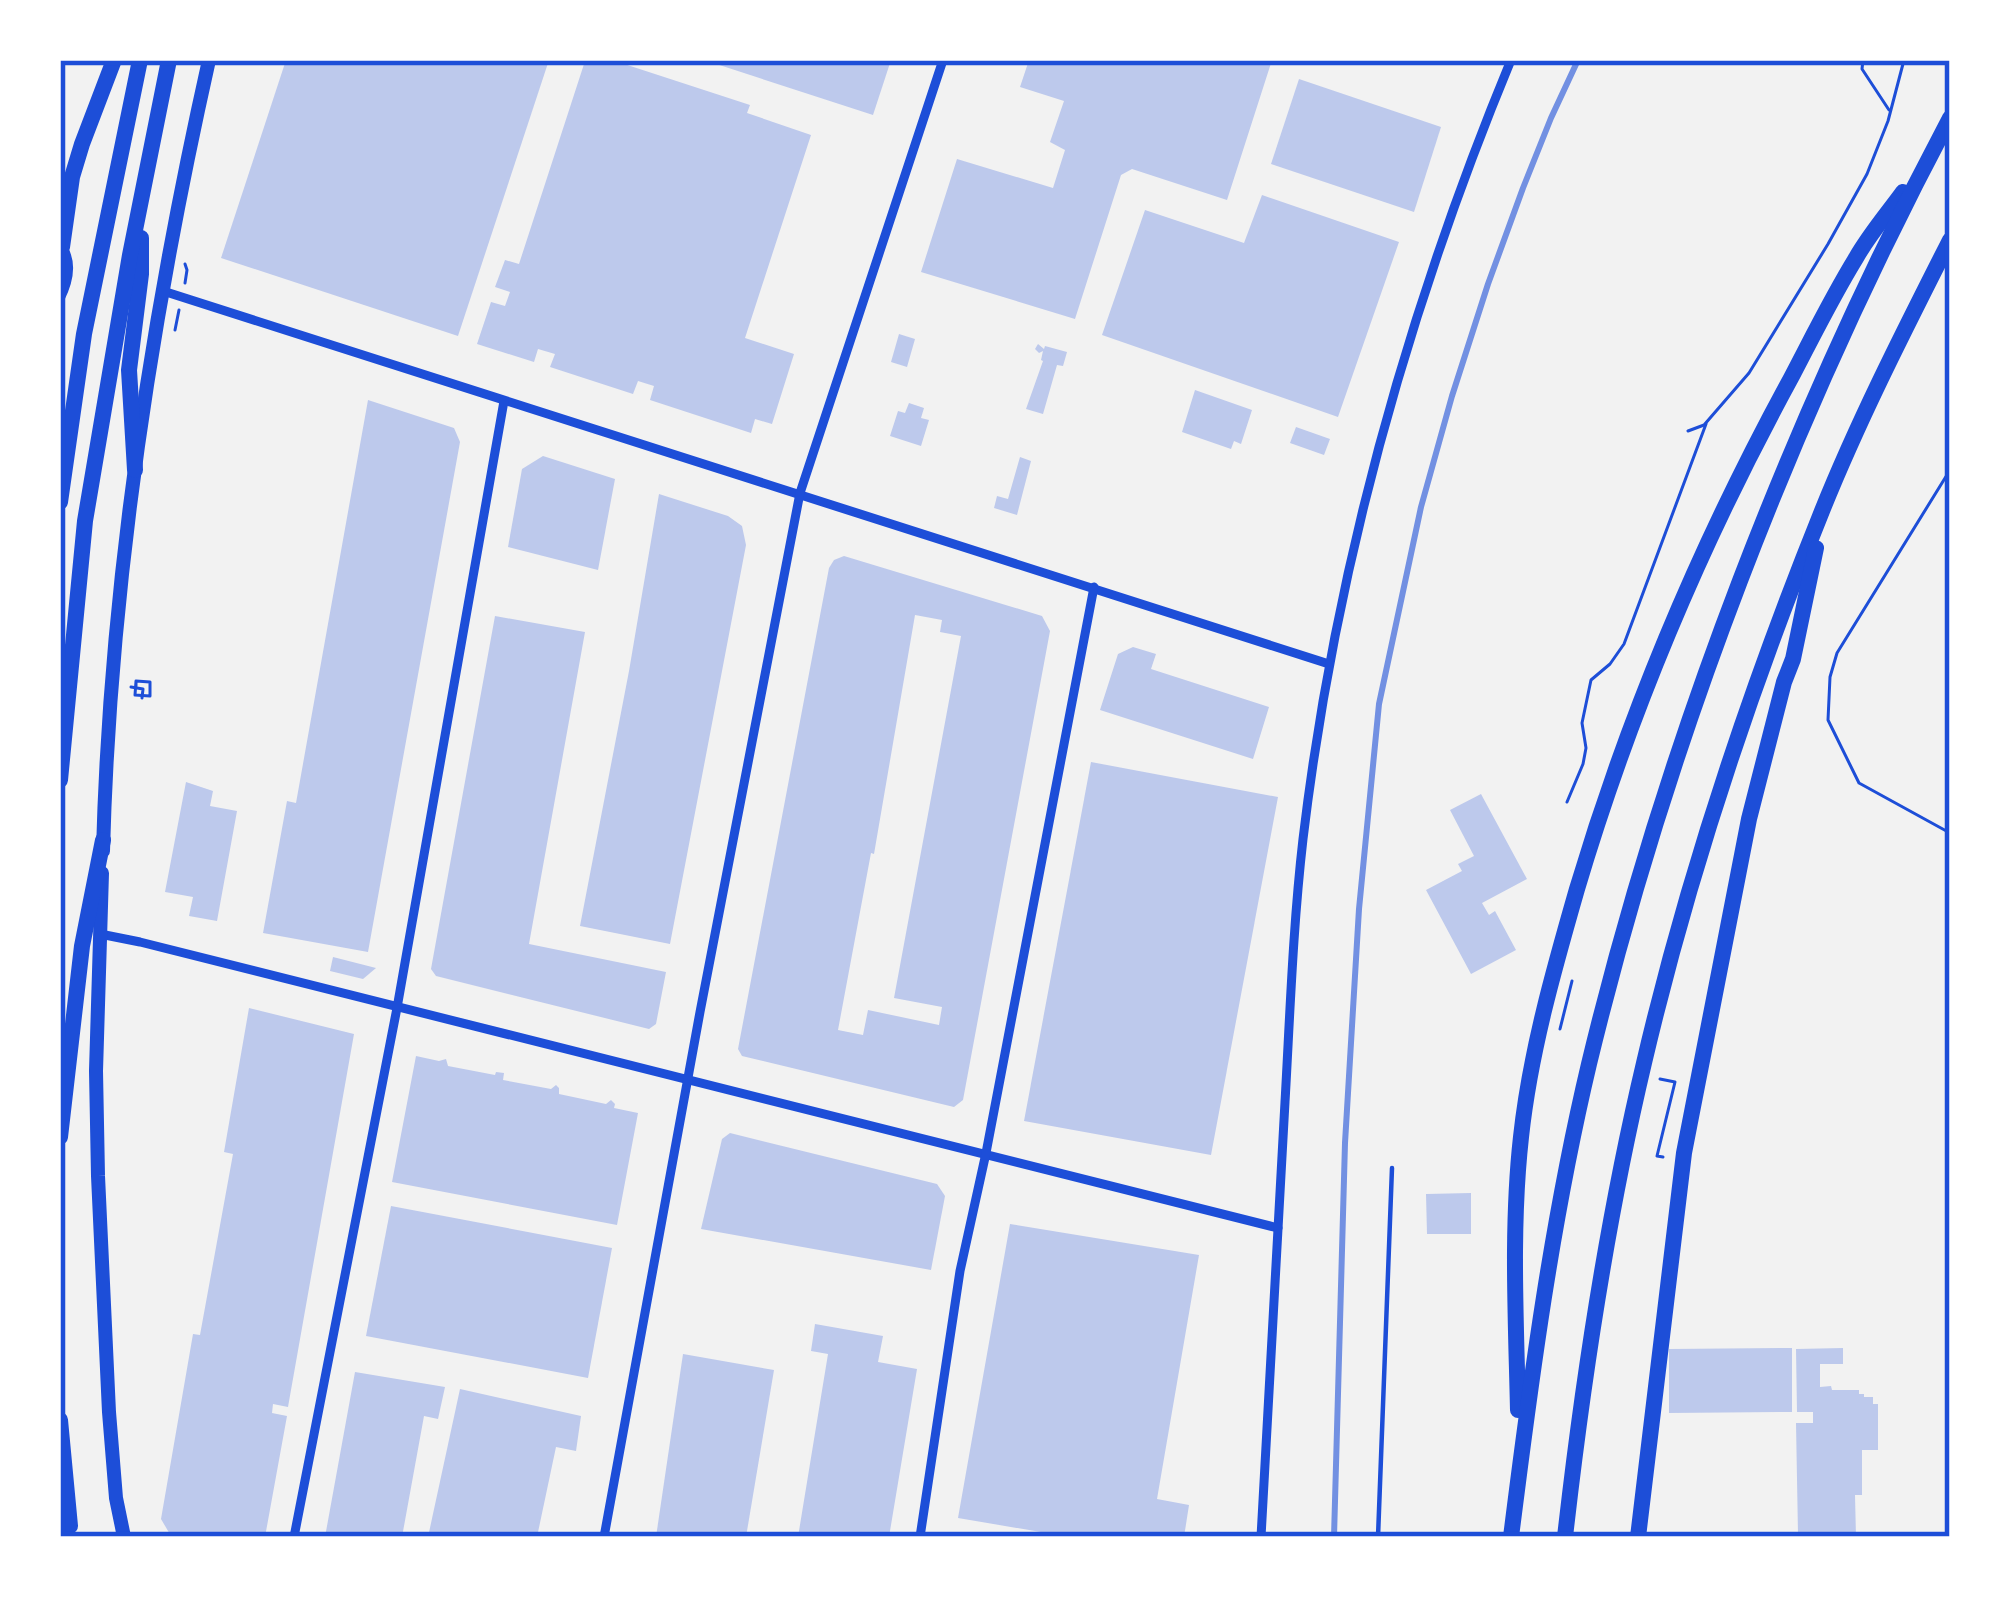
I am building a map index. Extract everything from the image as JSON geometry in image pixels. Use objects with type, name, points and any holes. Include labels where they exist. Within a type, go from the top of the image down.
[{"type":"highway","points":[[61,249],[72,177],[114,60]]},
{"type":"highway","points":[[60,502],[84,334],[140,60]]},
{"type":"highway","points":[[60,780],[85,521],[106,382],[170,60]]},
{"type":"highway","points":[[1511,1537],[1546,1281],[1589,1064],[1628,920],[1680,752],[1766,515],[1888,239],[1950,118]]},
{"type":"highway","points":[[1519,1468],[1516,1288],[1521,1139],[1541,1029],[1590,846],[1657,658],[1759,436],[1857,255],[1935,147]]},
{"type":"highway","points":[[60,195],[72,177]]},
{"type":"highway","points":[[135,470],[129,370],[141,274],[141,194]]},
{"type":"highway","points":[[1565,1537],[1581,1398],[1614,1208],[1644,1063],[1682,918],[1774,633],[1824,506],[1950,240]]},
{"type":"highway","points":[[1638,1537],[1684,1154],[1748,819],[1792,659],[1824,506]]},
{"type":"highway","points":[[60,1137],[82,946],[103,840]]},
{"type":"highway","points":[[60,1420],[70,1526]]},
{"type":"main road","points":[[124,1537],[109,1412],[100,1237],[97,1092],[103,840],[116,622],[135,470],[162,291],[209,60]]},
{"type":"street","points":[[604,1537],[800,493],[943,60]]},
{"type":"street","points":[[1261,1537],[1298,892],[1329,664],[1399,373],[1459,192],[1510,60]]},
{"type":"street","points":[[60,299],[69,270],[68,256],[61,249]]},
{"type":"street","points":[[162,291],[1329,664]]},
{"type":"street","points":[[294,1537],[397,1008],[504,401]]},
{"type":"street","points":[[920,1537],[960,1271],[1094,587]]},
{"type":"street","points":[[100,934],[1278,1228]]},
{"type":"lane","points":[[1378,1537],[1392,1168]]},
{"type":"path","points":[[1863,60],[1862,70],[1891,113]]},
{"type":"path","points":[[1567,802],[1583,764],[1582,723],[1591,680],[1624,644],[1707,422],[1749,373],[1867,174],[1891,113],[1904,60]]},
{"type":"path","points":[[1688,431],[1707,422]]},
{"type":"path","points":[[1950,470],[1837,653],[1830,677],[1828,720],[1858,783],[1950,833]]},
{"type":"path","points":[[136,681],[150,682],[149,696],[135,695],[136,688],[136,681]]},
{"type":"path","points":[[142,698],[143,688]]},
{"type":"path","points":[[1652,1077],[1675,1082]]},
{"type":"building","points":[[286,60],[549,60],[458,336],[221,258]]},
{"type":"building","points":[[612,60],[750,105],[747,113],[811,135],[745,338],[794,354],[772,424],[755,419],[751,433],[650,400],[654,386],[638,381],[633,394],[550,367],[555,354],[538,349],[534,362],[477,344],[491,302],[505,306],[510,292],[495,287],[505,260],[519,264],[585,61]]},
{"type":"building","points":[[704,60],[891,60],[873,115]]},
{"type":"building","points":[[1029,60],[1272,60],[1227,200],[1132,169],[1121,175],[1075,319],[921,272],[957,159],[1053,188],[1065,150],[1050,142],[1064,101],[1020,87]]},
{"type":"building","points":[[1299,79],[1441,127],[1414,212],[1271,164]]},
{"type":"building","points":[[1262,195],[1399,242],[1338,417],[1102,335],[1145,210],[1244,243]]},
{"type":"building","points":[[899,334],[915,339],[907,367],[891,362]]},
{"type":"building","points":[[1038,344],[1067,352],[1063,366],[1057,365],[1043,414],[1026,409],[1043,361],[1043,351],[1035,349]]},
{"type":"building","points":[[1195,390],[1252,410],[1241,444],[1234,441],[1231,449],[1182,432]]},
{"type":"building","points":[[368,400],[454,428],[460,442],[368,952],[263,933],[287,801],[296,803]]},
{"type":"building","points":[[909,403],[924,408],[921,418],[929,420],[921,446],[890,436],[898,411],[905,413]]},
{"type":"building","points":[[1296,427],[1330,439],[1324,455],[1290,443]]},
{"type":"building","points":[[543,456],[615,479],[598,570],[508,547],[522,469]]},
{"type":"building","points":[[1020,457],[1031,461],[1017,515],[994,508],[997,496],[1008,499]]},
{"type":"building","points":[[659,494],[728,516],[742,526],[746,545],[670,944],[580,926]]},
{"type":"building","points":[[844,556],[1042,616],[1050,631],[963,1100],[954,1107],[742,1056],[738,1049],[834,560]],"holes":[[[915,615],[942,620],[940,632],[961,636],[894,998],[942,1007],[939,1025],[868,1010],[863,1035],[838,1030]]]},
{"type":"building","points":[[495,616],[585,632],[529,944],[666,972],[656,1024],[649,1029],[436,976],[431,969]]},
{"type":"building","points":[[1133,647],[1156,654],[1151,669],[1269,707],[1253,759],[1100,710],[1118,654]]},
{"type":"building","points":[[1091,762],[1278,797],[1211,1155],[1024,1121]]},
{"type":"building","points":[[186,782],[213,791],[210,806],[237,811],[217,921],[189,916],[193,897],[165,892]]},
{"type":"building","points":[[1481,794],[1527,879],[1482,903],[1489,915],[1495,911],[1516,950],[1471,974],[1426,890],[1462,871],[1458,864],[1474,856],[1450,810]]},
{"type":"building","points":[[333,957],[376,968],[363,979],[330,971]]},
{"type":"building","points":[[249,1008],[354,1034],[288,1407],[273,1404],[272,1413],[287,1416],[265,1537],[175,1537],[161,1519],[193,1334],[200,1335],[233,1154],[224,1152]]},
{"type":"building","points":[[416,1056],[446,1059],[448,1066],[504,1073],[503,1080],[551,1089],[556,1085],[559,1094],[606,1104],[611,1100],[614,1108],[638,1113],[617,1225],[392,1182]]},
{"type":"building","points":[[730,1133],[937,1184],[945,1196],[931,1270],[701,1229],[722,1139]]},
{"type":"building","points":[[1471,1193],[1471,1234],[1427,1234],[1426,1194]]},
{"type":"building","points":[[391,1206],[612,1248],[588,1378],[366,1336]]},
{"type":"building","points":[[1010,1224],[1199,1255],[1157,1499],[1189,1505],[1184,1537],[1070,1537],[958,1518]]},
{"type":"building","points":[[815,1324],[883,1336],[878,1362],[917,1369],[889,1537],[798,1537],[828,1354],[811,1351]]},
{"type":"building","points":[[1792,1348],[1792,1412],[1669,1413],[1669,1349]]},
{"type":"building","points":[[1843,1348],[1843,1364],[1820,1364],[1820,1387],[1859,1390],[1864,1397],[1873,1397],[1873,1404],[1878,1404],[1878,1450],[1862,1450],[1862,1495],[1855,1495],[1856,1537],[1809,1537],[1798,1534],[1796,1423],[1813,1423],[1813,1412],[1797,1412],[1796,1349]]},
{"type":"building","points":[[683,1354],[774,1370],[746,1537],[656,1537]]},
{"type":"building","points":[[355,1372],[445,1387],[438,1419],[424,1416],[402,1537],[325,1537]]},
{"type":"building","points":[[460,1389],[581,1416],[576,1451],[556,1447],[537,1537],[428,1537]]},
{"type":"railway","points":[[1334,1537],[1345,1143],[1359,909],[1379,704],[1421,507],[1452,396],[1523,188],[1578,60]]}]
